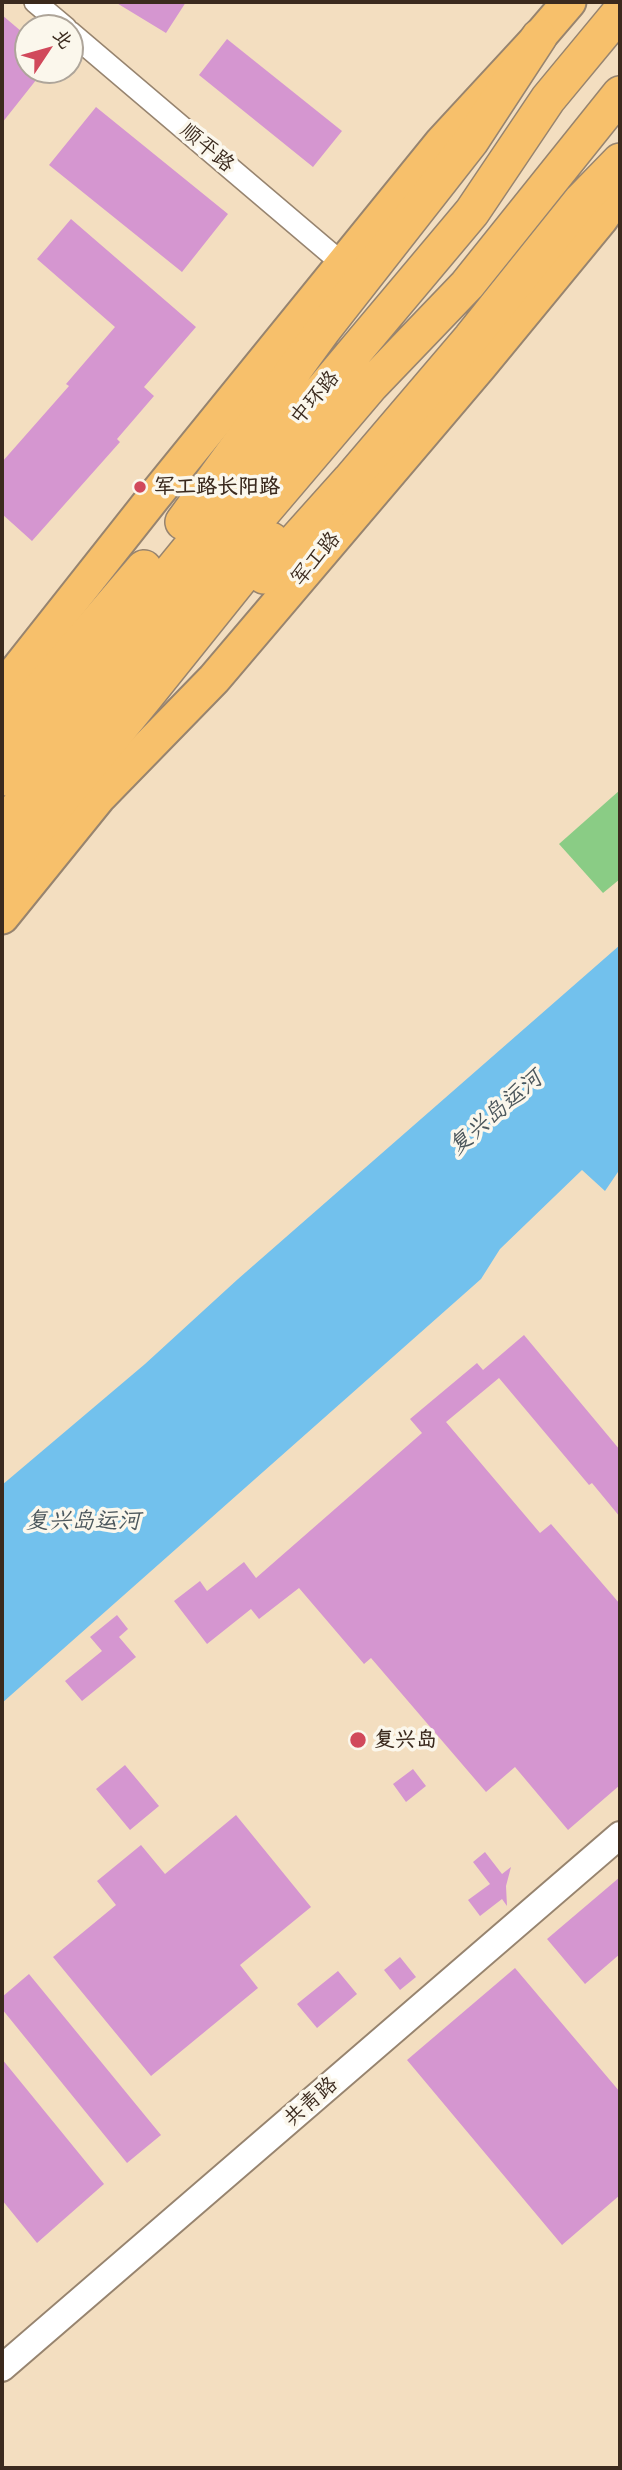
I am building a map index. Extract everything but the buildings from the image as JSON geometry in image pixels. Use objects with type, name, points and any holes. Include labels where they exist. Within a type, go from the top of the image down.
[{"type":"highway","name":"中环路","points":[[2,778],[191,547],[472,212],[548,99],[620,12]]},
{"type":"highway","points":[[183,522],[331,320],[471,141],[539,37]]},
{"type":"highway","name":"中环路","points":[[2,827],[222,560],[371,385],[467,285],[620,94]]},
{"type":"highway","points":[[2,734],[183,522],[453,197],[548,99]]},
{"type":"highway","points":[[146,696],[253,589],[350,480],[471,338],[582,201],[620,161]]},
{"type":"highway","points":[[2,871],[146,696],[241,575],[387,402],[467,285]]},
{"type":"main road","points":[[2,689],[442,142],[569,2]]},
{"type":"main road","name":"军工路","points":[[2,917],[99,797],[214,679],[480,366],[601,219],[620,191]]},
{"type":"street","points":[[35,2],[49,14]]},
{"type":"street","name":"顺平路","points":[[84,44],[343,264]]},
{"type":"street","name":"共青路","points":[[2,2368],[620,1835]]},
{"type":"green space","points":[[620,790],[620,879],[603,893],[559,844]]},
{"type":"water","name":"复兴岛运河","points":[[620,945],[620,1169],[605,1191],[582,1170],[500,1249],[481,1279],[2,1703],[2,1485],[145,1364],[238,1279]]},
{"type":"place","name":"军工路长阳路","points":[[140,487]]},
{"type":"place","name":"复兴岛","points":[[358,1740]]}]
